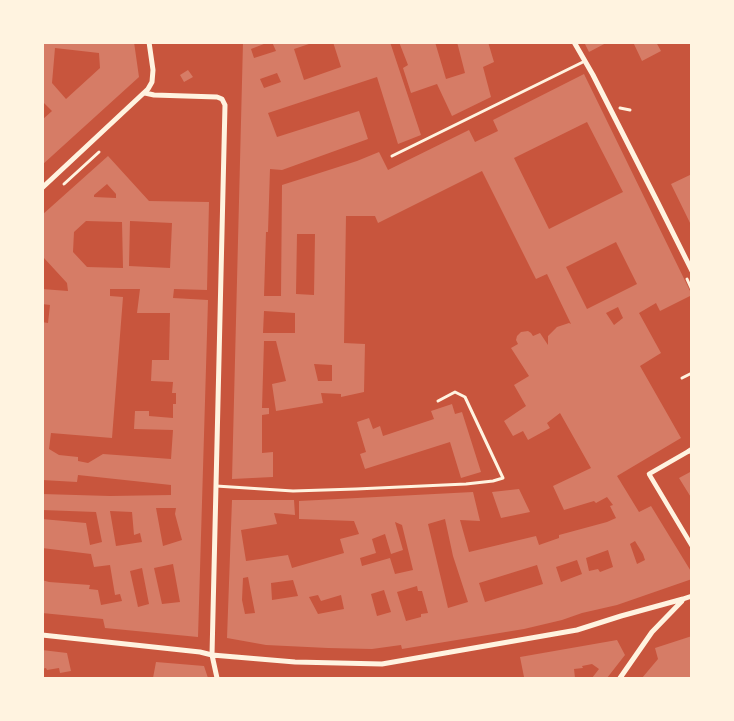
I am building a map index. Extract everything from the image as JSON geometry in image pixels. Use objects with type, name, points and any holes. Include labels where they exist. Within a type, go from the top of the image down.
[{"type":"street","points":[[42,188],[145,93],[150,86],[152,76],[149,42]]},
{"type":"street","points":[[574,42],[692,271]]},
{"type":"street","points":[[145,93],[217,97],[222,99],[225,105],[212,655],[217,678]]},
{"type":"street","points":[[690,450],[649,474],[692,546]]},
{"type":"street","points":[[42,635],[212,655],[295,662],[382,664],[578,630],[692,596]]},
{"type":"street","points":[[620,678],[662,619],[683,599]]},
{"type":"lane","points":[[392,156],[585,61]]},
{"type":"lane","points":[[216,486],[293,491],[466,484],[503,478],[465,397],[455,392],[438,400]]},
{"type":"path","points":[[64,184],[99,152]]},
{"type":"path","points":[[682,378],[692,373]]},
{"type":"building","points":[[42,42],[134,42],[139,77],[42,165],[42,120],[52,111],[42,101]],"holes":[[[55,48],[99,53],[100,68],[66,99],[52,83]]]},
{"type":"building","points":[[243,42],[269,42],[251,49],[254,58],[276,51],[272,42],[315,42],[294,49],[304,80],[341,67],[333,42],[390,42],[421,135],[398,144],[377,77],[268,113],[277,137],[359,111],[368,139],[282,170],[270,169],[264,296],[281,296],[282,185],[379,152],[388,170],[469,130],[475,142],[498,131],[493,120],[584,74],[692,295],[660,311],[656,303],[639,313],[661,353],[640,366],[681,438],[617,476],[639,512],[651,506],[692,573],[692,579],[617,605],[562,620],[524,629],[402,649],[401,645],[372,649],[266,645],[227,638],[232,500],[294,500],[295,515],[274,513],[277,524],[241,530],[246,561],[288,555],[292,568],[344,553],[340,539],[359,534],[354,521],[299,519],[299,501],[473,492],[480,521],[460,520],[469,552],[536,536],[539,545],[559,538],[559,535],[616,518],[610,506],[613,505],[607,497],[596,503],[594,501],[564,510],[553,486],[591,468],[560,413],[547,423],[550,428],[528,440],[523,431],[513,436],[504,421],[526,406],[514,385],[529,376],[511,348],[518,344],[517,336],[521,332],[528,331],[533,336],[540,333],[548,345],[548,336],[557,327],[571,324],[547,274],[536,279],[482,171],[378,223],[375,216],[346,216],[344,343],[365,344],[364,392],[341,397],[341,394],[321,393],[323,403],[276,411],[272,384],[286,381],[276,341],[264,341],[262,408],[269,408],[269,414],[262,415],[262,453],[273,452],[273,477],[232,479]],"holes":[[[277,73],[281,82],[264,88],[260,79]],[[587,122],[623,192],[549,229],[514,158]],[[297,234],[315,234],[314,295],[296,294]],[[616,242],[637,284],[587,309],[566,267]],[[618,307],[623,318],[614,325],[606,313]],[[264,311],[295,313],[295,333],[263,333]],[[314,364],[332,365],[332,381],[318,381]],[[445,519],[453,556],[468,602],[448,608],[428,524]],[[395,522],[402,525],[413,570],[395,574],[390,558],[362,566],[360,558],[376,553],[372,539],[385,534],[391,554],[403,550]],[[635,541],[645,560],[637,564],[630,544]],[[608,550],[613,567],[600,572],[598,569],[589,571],[586,558]],[[577,560],[582,574],[561,582],[556,567]],[[537,565],[543,584],[485,602],[479,583]],[[248,577],[255,613],[245,614],[242,600],[243,578]],[[293,580],[298,596],[272,600],[271,583]],[[417,586],[418,591],[422,591],[428,613],[421,614],[421,617],[406,621],[397,592]],[[384,590],[391,612],[377,616],[371,594]],[[318,595],[321,601],[341,595],[344,609],[318,614],[309,597]]]},
{"type":"building","points":[[399,42],[435,42],[446,79],[465,73],[457,42],[488,42],[494,62],[483,67],[491,97],[452,116],[437,84],[411,93],[403,68],[408,65]]},
{"type":"building","points":[[584,42],[608,42],[589,52]]},
{"type":"building","points":[[633,42],[656,42],[661,51],[642,61]]},
{"type":"building","points":[[188,70],[193,77],[184,82],[180,75]]},
{"type":"building","points":[[108,156],[149,201],[209,202],[207,290],[174,289],[173,298],[208,300],[198,637],[105,628],[103,619],[42,613],[42,580],[90,585],[89,589],[98,590],[101,605],[122,601],[120,594],[115,595],[110,565],[94,567],[91,554],[42,548],[42,519],[86,523],[90,545],[102,542],[96,512],[42,510],[42,494],[171,495],[171,485],[78,475],[77,482],[42,480],[42,322],[48,323],[50,305],[42,304],[42,289],[68,291],[67,283],[44,258],[42,260],[42,215]],"holes":[[[107,184],[116,194],[116,198],[94,197]],[[86,221],[122,222],[123,268],[87,267],[73,252],[74,232]],[[130,221],[172,223],[170,268],[129,266]],[[110,289],[140,289],[137,313],[170,313],[169,360],[152,360],[151,381],[173,382],[172,393],[176,393],[176,404],[173,404],[173,418],[149,416],[149,411],[135,411],[134,429],[173,430],[171,459],[103,454],[88,463],[78,461],[78,457],[59,455],[49,449],[51,433],[112,438],[123,297],[110,296]],[[156,508],[176,508],[175,514],[182,540],[163,546]],[[110,511],[132,512],[134,535],[140,533],[142,542],[116,546]],[[173,564],[180,602],[162,604],[154,568]],[[142,568],[149,604],[138,607],[130,571]]]},
{"type":"building","points":[[692,174],[692,227],[671,184]]},
{"type":"building","points":[[452,404],[455,414],[462,412],[481,472],[461,478],[450,442],[365,469],[360,454],[366,452],[357,422],[369,418],[373,429],[380,426],[383,436],[434,419],[431,411]]},
{"type":"building","points":[[692,471],[692,499],[679,478]]},
{"type":"building","points":[[519,489],[530,512],[501,518],[492,492]]},
{"type":"building","points":[[692,636],[692,678],[642,678],[658,659],[655,648]]},
{"type":"building","points":[[617,640],[625,655],[607,678],[592,678],[599,669],[592,664],[574,669],[575,678],[518,678],[524,677],[520,657]]},
{"type":"building","points":[[42,650],[67,653],[71,671],[60,673],[59,668],[42,669]]},
{"type":"building","points":[[156,662],[204,666],[208,678],[153,678]]}]
